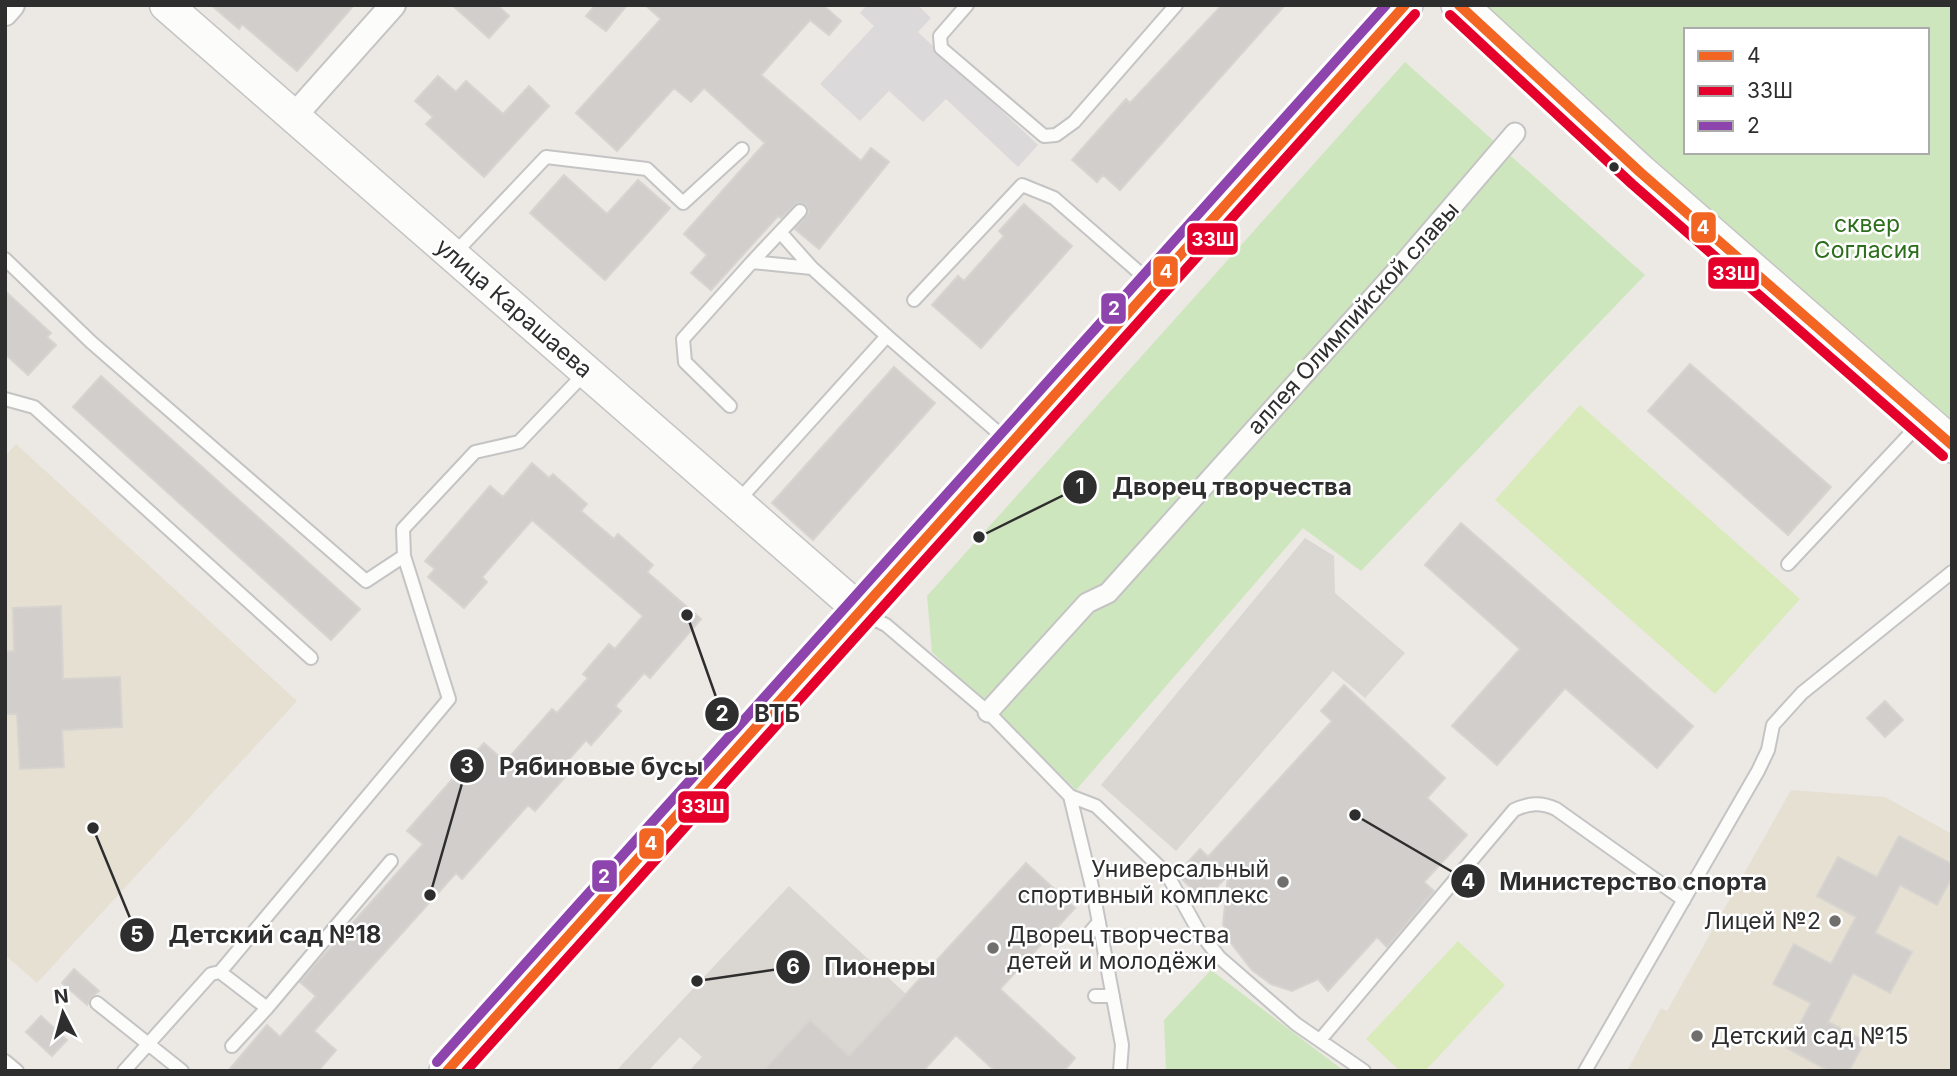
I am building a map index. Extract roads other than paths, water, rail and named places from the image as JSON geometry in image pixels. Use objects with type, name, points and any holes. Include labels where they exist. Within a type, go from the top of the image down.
[{"type":"main road","points":[[447,1071],[1405,5]]},
{"type":"main road","points":[[1459,5],[1641,173],[1952,445]]},
{"type":"street","points":[[5,13],[12,5]]},
{"type":"street","name":"улица Карашаева","points":[[166,5],[862,612]]},
{"type":"street","points":[[294,116],[393,5]]},
{"type":"street","name":"аллея Олимпийской славы","points":[[988,712],[1087,603],[1108,593],[1402,265],[1515,133]]},
{"type":"lane","points":[[967,5],[940,36],[941,48],[1044,136],[1056,135],[1074,122],[1177,5]]},
{"type":"lane","points":[[453,255],[545,157],[647,169],[682,203],[742,149]]},
{"type":"lane","points":[[914,300],[1022,185],[1054,198],[1152,284]]},
{"type":"lane","points":[[730,406],[685,362],[683,340],[800,211]]},
{"type":"lane","points":[[780,232],[812,268],[1012,445]]},
{"type":"lane","points":[[5,259],[91,342],[366,581],[404,556]]},
{"type":"lane","points":[[752,262],[812,268]]},
{"type":"lane","points":[[735,504],[887,336]]},
{"type":"lane","points":[[124,1071],[211,974],[220,972],[449,699],[404,556],[403,529],[475,452],[519,442],[587,372]]},
{"type":"lane","points":[[5,399],[34,407],[310,658]]},
{"type":"lane","points":[[1788,564],[1923,420]]},
{"type":"lane","points":[[1585,1071],[1758,771],[1768,750],[1773,724],[1802,693],[1952,572]]},
{"type":"lane","points":[[862,612],[886,625],[988,712],[1070,796],[1096,806],[1167,874],[1198,930],[1219,957],[1296,1024],[1364,1071]]},
{"type":"lane","points":[[1070,796],[1099,922],[1122,1045],[1120,1071]]},
{"type":"lane","points":[[1320,1040],[1514,810],[1526,805],[1540,804],[1556,809],[1684,900]]},
{"type":"lane","points":[[232,1046],[391,860]]},
{"type":"lane","points":[[1086,937],[1099,922]]},
{"type":"lane","points":[[220,972],[267,1008]]},
{"type":"lane","points":[[1095,996],[1113,996]]},
{"type":"lane","points":[[97,1003],[182,1071]]},
{"type":"lane","points":[[5,1061],[17,1071]]},
{"type":"place","name":"Дворец творчества","points":[[979,537]]},
{"type":"place","name":"ВТБ","points":[[687,615]]},
{"type":"place","name":"Министерство спорта","points":[[1355,815]]},
{"type":"place","name":"Детский сад №18","points":[[93,828]]},
{"type":"place","name":"Универсальный спортивный комплекс","points":[[1283,882]]},
{"type":"place","name":"Рябиновые бусы","points":[[430,895]]},
{"type":"place","name":"Лицей №2","points":[[1835,921]]},
{"type":"place","name":"Дворец творчества детей и молодёжи","points":[[993,948]]},
{"type":"place","name":"Пионеры","points":[[697,981]]},
{"type":"place","name":"Детский сад №15","points":[[1697,1036]]},
{"type":"park label","name":"сквер Согласия","points":[[1867,237]]}]
